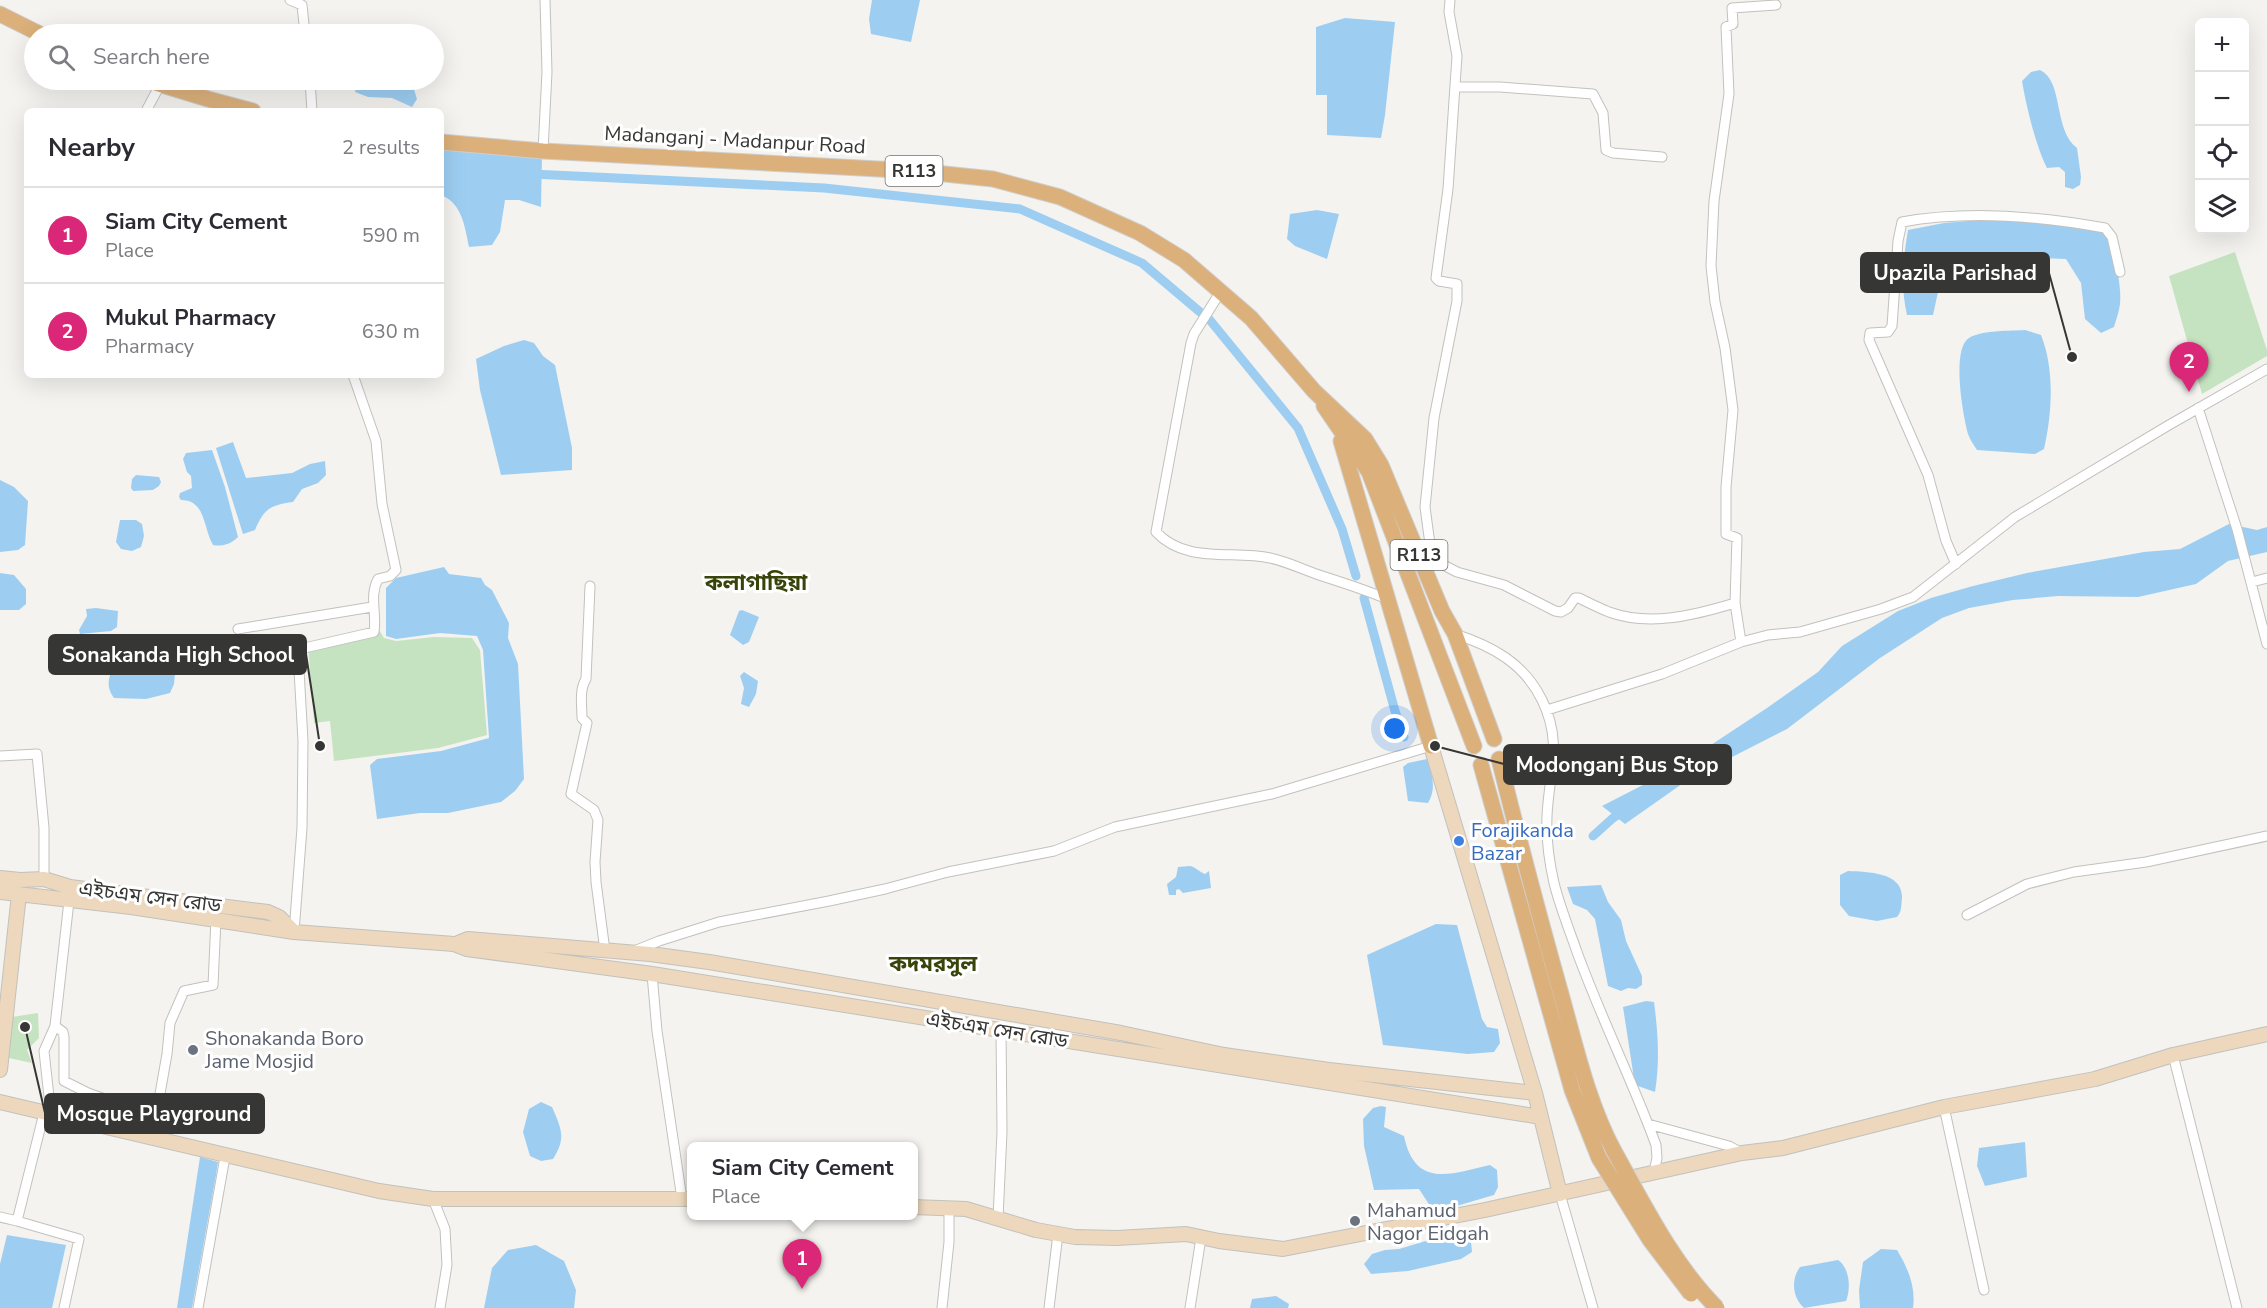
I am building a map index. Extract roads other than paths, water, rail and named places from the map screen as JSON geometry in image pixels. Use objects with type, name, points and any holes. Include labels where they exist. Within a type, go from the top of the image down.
[{"type":"main road","points":[[0,14],[24,26]]},
{"type":"main road","points":[[181,90],[244,108]]},
{"type":"main road","name":"Madanganj - Madanpur Road","points":[[444,142],[543,151],[915,171],[993,179],[1060,196],[1140,233],[1184,261],[1251,318],[1314,391],[1365,439],[1381,465],[1442,611],[1455,634],[1494,739]]},
{"type":"main road","name":"Madanganj - Madanpur Road","points":[[1314,391],[1369,472],[1474,746]]},
{"type":"main road","points":[[1333,421],[1348,461],[1535,1093],[1560,1194]]},
{"type":"main road","points":[[1499,759],[1580,1089],[1659,1232],[1704,1294],[1717,1308]]},
{"type":"main road","points":[[1480,765],[1580,1089],[1599,1158],[1650,1240],[1703,1308]]},
{"type":"main road","name":"এইচএম সেন রোড","points":[[0,878],[44,879],[70,887],[268,912],[279,917],[294,932]]},
{"type":"main road","name":"এইচএম সেন রোড","points":[[0,892],[131,907],[294,932],[454,944],[467,949],[652,975],[1541,1118]]},
{"type":"main road","points":[[0,1070],[19,894]]},
{"type":"main road","name":"এইচএম সেন রোড","points":[[454,944],[468,939],[709,962],[1001,1011],[1224,1055],[1329,1070],[1535,1093]]},
{"type":"main road","points":[[618,970],[625,953]]},
{"type":"main road","points":[[918,1207],[966,1209],[1036,1230],[1075,1237],[1118,1239],[1186,1234],[1283,1249],[1560,1194],[1742,1153],[1783,1148],[1944,1107],[2095,1079],[2172,1055],[2267,1034]]},
{"type":"main road","points":[[0,1102],[225,1157],[379,1191],[433,1199],[687,1199]]},
{"type":"street","points":[[290,0],[302,5],[304,24]]},
{"type":"street","points":[[543,151],[547,72],[545,0]]},
{"type":"street","points":[[1450,0],[1449,12],[1457,56],[1448,189],[1436,278],[1439,281],[1457,284],[1457,301],[1434,418],[1425,507],[1432,559],[1457,572],[1504,585],[1561,612],[1568,608],[1575,598],[1611,613],[1634,618],[1679,617],[1734,603]]},
{"type":"street","points":[[1741,642],[1734,603],[1737,538],[1726,534],[1726,487],[1733,410],[1711,266],[1712,225],[1729,94],[1726,27],[1733,24],[1732,8],[1776,5]]},
{"type":"street","points":[[1455,87],[1500,87],[1593,94],[1603,113],[1606,150],[1613,153],[1662,157]]},
{"type":"street","points":[[147,108],[151,90]]},
{"type":"street","points":[[311,90],[312,108]]},
{"type":"street","points":[[1956,564],[1946,541],[1928,475],[1869,340],[1870,333],[1888,332],[1892,326],[1898,241],[1902,222],[1981,216],[2060,220],[2105,228],[2112,237],[2120,272]]},
{"type":"street","points":[[1221,291],[1194,334],[1191,343],[1156,532],[1161,537],[1197,554],[1276,560],[1295,564],[1319,575],[1387,598]]},
{"type":"street","points":[[1547,711],[1662,674],[1741,642],[1768,635],[1800,632],[1913,597],[2014,517],[2267,369]]},
{"type":"street","points":[[294,932],[302,828],[303,741],[297,652],[300,649],[374,632],[372,607],[375,585],[378,579],[390,576],[396,570],[382,504],[376,441],[353,378]]},
{"type":"street","points":[[2198,408],[2224,486],[2252,582],[2267,644]]},
{"type":"street","points":[[2252,582],[2267,578]]},
{"type":"street","points":[[590,586],[586,679],[583,683],[582,694],[582,718],[587,723],[571,794],[594,810],[598,820],[596,882],[605,951]]},
{"type":"street","points":[[238,629],[372,607]]},
{"type":"street","points":[[1455,634],[1495,649],[1517,665],[1534,684],[1551,720],[1555,753],[1549,792],[1547,829],[1554,884],[1597,1007],[1656,1145],[1657,1158],[1654,1172]]},
{"type":"street","points":[[625,953],[719,922],[829,901],[948,872],[1054,851],[1115,827],[1272,794],[1431,746]]},
{"type":"street","points":[[0,756],[36,754],[44,828],[44,879]]},
{"type":"street","points":[[1967,915],[2027,884],[2073,872],[2146,862],[2267,836]]},
{"type":"street","points":[[17,1221],[47,1114],[44,1051],[55,1026],[69,901]]},
{"type":"street","points":[[148,1138],[171,1018],[182,993],[189,989],[213,986],[214,983],[216,919]]},
{"type":"street","points":[[652,975],[657,1031],[687,1199]]},
{"type":"street","points":[[55,1026],[63,1032],[64,1037],[64,1081],[88,1093],[147,1114],[148,1138]]},
{"type":"street","points":[[998,1218],[1002,1132],[1001,1030]]},
{"type":"street","points":[[2172,1055],[2237,1308]]},
{"type":"street","points":[[1944,1107],[1984,1290]]},
{"type":"street","points":[[1648,1124],[1729,1146],[1742,1153]]},
{"type":"street","points":[[198,1308],[225,1157]]},
{"type":"street","points":[[1560,1194],[1593,1308]]},
{"type":"street","points":[[433,1199],[445,1229],[447,1265],[440,1308]]},
{"type":"street","points":[[942,1308],[949,1242],[949,1209]]},
{"type":"street","points":[[0,1217],[79,1239],[64,1308]]},
{"type":"street","points":[[1049,1308],[1058,1234]]},
{"type":"street","points":[[1190,1308],[1201,1238]]},
{"type":"water","points":[[872,0],[920,0],[911,42],[871,34],[869,19]]},
{"type":"water","points":[[1345,18],[1395,22],[1381,138],[1327,135],[1327,95],[1316,95],[1316,27]]},
{"type":"water","points":[[2040,70],[2053,84],[2064,130],[2077,148],[2081,177],[2080,185],[2073,189],[2065,187],[2065,172],[2059,167],[2047,168],[2032,126],[2022,81],[2031,72]]},
{"type":"water","points":[[355,90],[414,90],[417,99],[412,107],[392,98],[368,97],[355,92]]},
{"type":"water","points":[[444,147],[542,155],[541,207],[519,200],[505,200],[500,232],[492,245],[469,247],[461,216],[444,197]]},
{"type":"water","points":[[1317,210],[1339,214],[1327,259],[1295,246],[1287,239],[1290,214]]},
{"type":"water","points":[[1980,220],[2052,222],[2105,231],[2114,257],[2120,287],[2120,304],[2114,327],[2101,333],[2085,319],[2081,283],[2066,259],[1945,260],[1933,315],[1907,315],[1903,272],[1908,230],[1944,223]]},
{"type":"water","points":[[2025,330],[2041,335],[2048,363],[2051,392],[2044,449],[2035,454],[1977,450],[1968,434],[1961,399],[1959,368],[1964,345],[1974,335],[1996,331]]},
{"type":"water","points":[[524,340],[534,343],[543,356],[555,365],[572,448],[572,470],[501,475],[480,390],[476,359]]},
{"type":"water","points":[[233,442],[246,478],[292,473],[310,464],[325,461],[326,475],[318,483],[302,489],[293,502],[269,509],[255,530],[243,534],[216,448]]},
{"type":"water","points":[[212,450],[225,487],[238,537],[220,546],[213,545],[203,516],[195,505],[179,497],[180,493],[192,488],[191,476],[187,472],[183,459],[186,453]]},
{"type":"water","points":[[136,475],[159,477],[161,482],[153,490],[133,491],[132,479]]},
{"type":"water","points":[[0,480],[14,487],[28,501],[25,545],[18,550],[0,552]]},
{"type":"water","points":[[120,520],[136,520],[142,524],[144,536],[141,547],[132,551],[121,549],[116,542]]},
{"type":"water","points":[[2229,524],[2257,530],[2267,527],[2267,552],[2228,561],[2196,584],[2138,597],[2058,596],[2013,600],[1969,608],[1942,618],[1880,658],[1787,729],[1689,779],[1625,824],[1602,806],[1676,768],[1818,672],[1842,646],[1898,611],[1931,598],[2027,573],[2144,552],[2180,549]]},
{"type":"water","points":[[444,567],[449,574],[481,578],[492,590],[509,623],[508,638],[518,664],[524,779],[515,791],[501,802],[448,813],[420,813],[377,819],[370,765],[377,759],[441,751],[489,738],[483,650],[477,636],[440,633],[396,639],[386,636],[386,588],[396,578]]},
{"type":"water","points":[[0,573],[14,575],[26,589],[26,604],[19,610],[0,610]]},
{"type":"water","points":[[86,609],[118,611],[117,627],[111,631],[80,634],[79,630],[87,616]]},
{"type":"water","points":[[742,610],[759,617],[749,642],[743,645],[730,635],[739,611]]},
{"type":"water","points":[[127,665],[163,668],[175,674],[170,693],[146,699],[114,698],[109,687],[111,671],[113,667]]},
{"type":"water","points":[[744,672],[758,681],[756,694],[749,707],[741,704],[744,688],[740,676]]},
{"type":"water","points":[[1427,759],[1433,781],[1431,797],[1428,803],[1408,801],[1403,767],[1408,763]]},
{"type":"water","points":[[1190,866],[1205,874],[1209,871],[1211,888],[1183,893],[1179,889],[1176,890],[1176,895],[1169,895],[1167,884],[1176,877],[1178,867]]},
{"type":"water","points":[[1848,871],[1883,875],[1897,883],[1901,889],[1902,898],[1901,910],[1897,917],[1877,921],[1849,916],[1840,905],[1840,875]]},
{"type":"water","points":[[1601,885],[1608,902],[1621,920],[1626,941],[1642,976],[1642,985],[1636,989],[1628,988],[1621,991],[1608,986],[1595,919],[1587,910],[1573,904],[1567,887]]},
{"type":"water","points":[[1436,924],[1457,925],[1482,1019],[1487,1027],[1498,1029],[1500,1043],[1494,1052],[1468,1054],[1383,1045],[1367,955]]},
{"type":"water","points":[[1646,1001],[1654,1002],[1657,1025],[1658,1058],[1655,1092],[1635,1085],[1623,1007]]},
{"type":"water","points":[[541,1102],[552,1107],[561,1139],[553,1159],[541,1161],[530,1156],[523,1132],[529,1109]]},
{"type":"water","points":[[1386,1107],[1384,1127],[1404,1136],[1409,1153],[1417,1164],[1426,1171],[1436,1174],[1462,1172],[1490,1165],[1497,1170],[1498,1187],[1494,1195],[1453,1207],[1432,1209],[1419,1189],[1374,1190],[1364,1146],[1363,1119],[1373,1108]]},
{"type":"water","points":[[2025,1142],[2027,1177],[1985,1186],[1977,1166],[1979,1148]]},
{"type":"water","points":[[200,1157],[218,1162],[192,1308],[177,1308]]},
{"type":"water","points":[[1470,1231],[1472,1252],[1461,1259],[1408,1271],[1371,1274],[1364,1264],[1372,1254]]},
{"type":"water","points":[[7,1235],[66,1245],[52,1308],[0,1308],[0,1264]]},
{"type":"water","points":[[536,1245],[564,1261],[576,1290],[574,1308],[484,1308],[492,1268],[508,1250]]},
{"type":"water","points":[[1881,1249],[1897,1250],[1901,1257],[1912,1285],[1913,1308],[1860,1308],[1859,1290],[1863,1262]]},
{"type":"water","points":[[1838,1260],[1847,1273],[1849,1291],[1846,1301],[1804,1308],[1797,1299],[1794,1288],[1795,1277],[1800,1267]]},
{"type":"water","points":[[1276,1296],[1289,1304],[1288,1308],[1250,1308],[1252,1299]]},
{"type":"waterway","points":[[532,174],[824,188],[1020,209],[1142,263],[1200,312]]},
{"type":"waterway","points":[[1209,319],[1298,428],[1342,529],[1356,576]]},
{"type":"waterway","points":[[1364,598],[1404,737]]},
{"type":"waterway","points":[[1593,836],[1625,810]]},
{"type":"place","name":"Upazila Parishad","points":[[2072,357]]},
{"type":"place","name":"Mukul Pharmacy","points":[[2189,392]]},
{"type":"place","name":"Sonakanda High School","points":[[320,746]]},
{"type":"place","name":"Modonganj Bus Stop","points":[[1435,746]]},
{"type":"place","name":"Forajikanda Bazar","points":[[1459,841]]},
{"type":"place","name":"Mosque Playground","points":[[25,1027]]},
{"type":"place","name":"Shonakanda Boro Jame Mosjid","points":[[193,1050]]},
{"type":"place","name":"Mahamud Nagor Eidgah","points":[[1355,1221]]},
{"type":"place","name":"Siam City Cement","points":[[802,1289]]},
{"type":"district","name":"কলাগাছিয়া","points":[[756,583]]},
{"type":"district","name":"কদমরসুল","points":[[933,964]]}]
